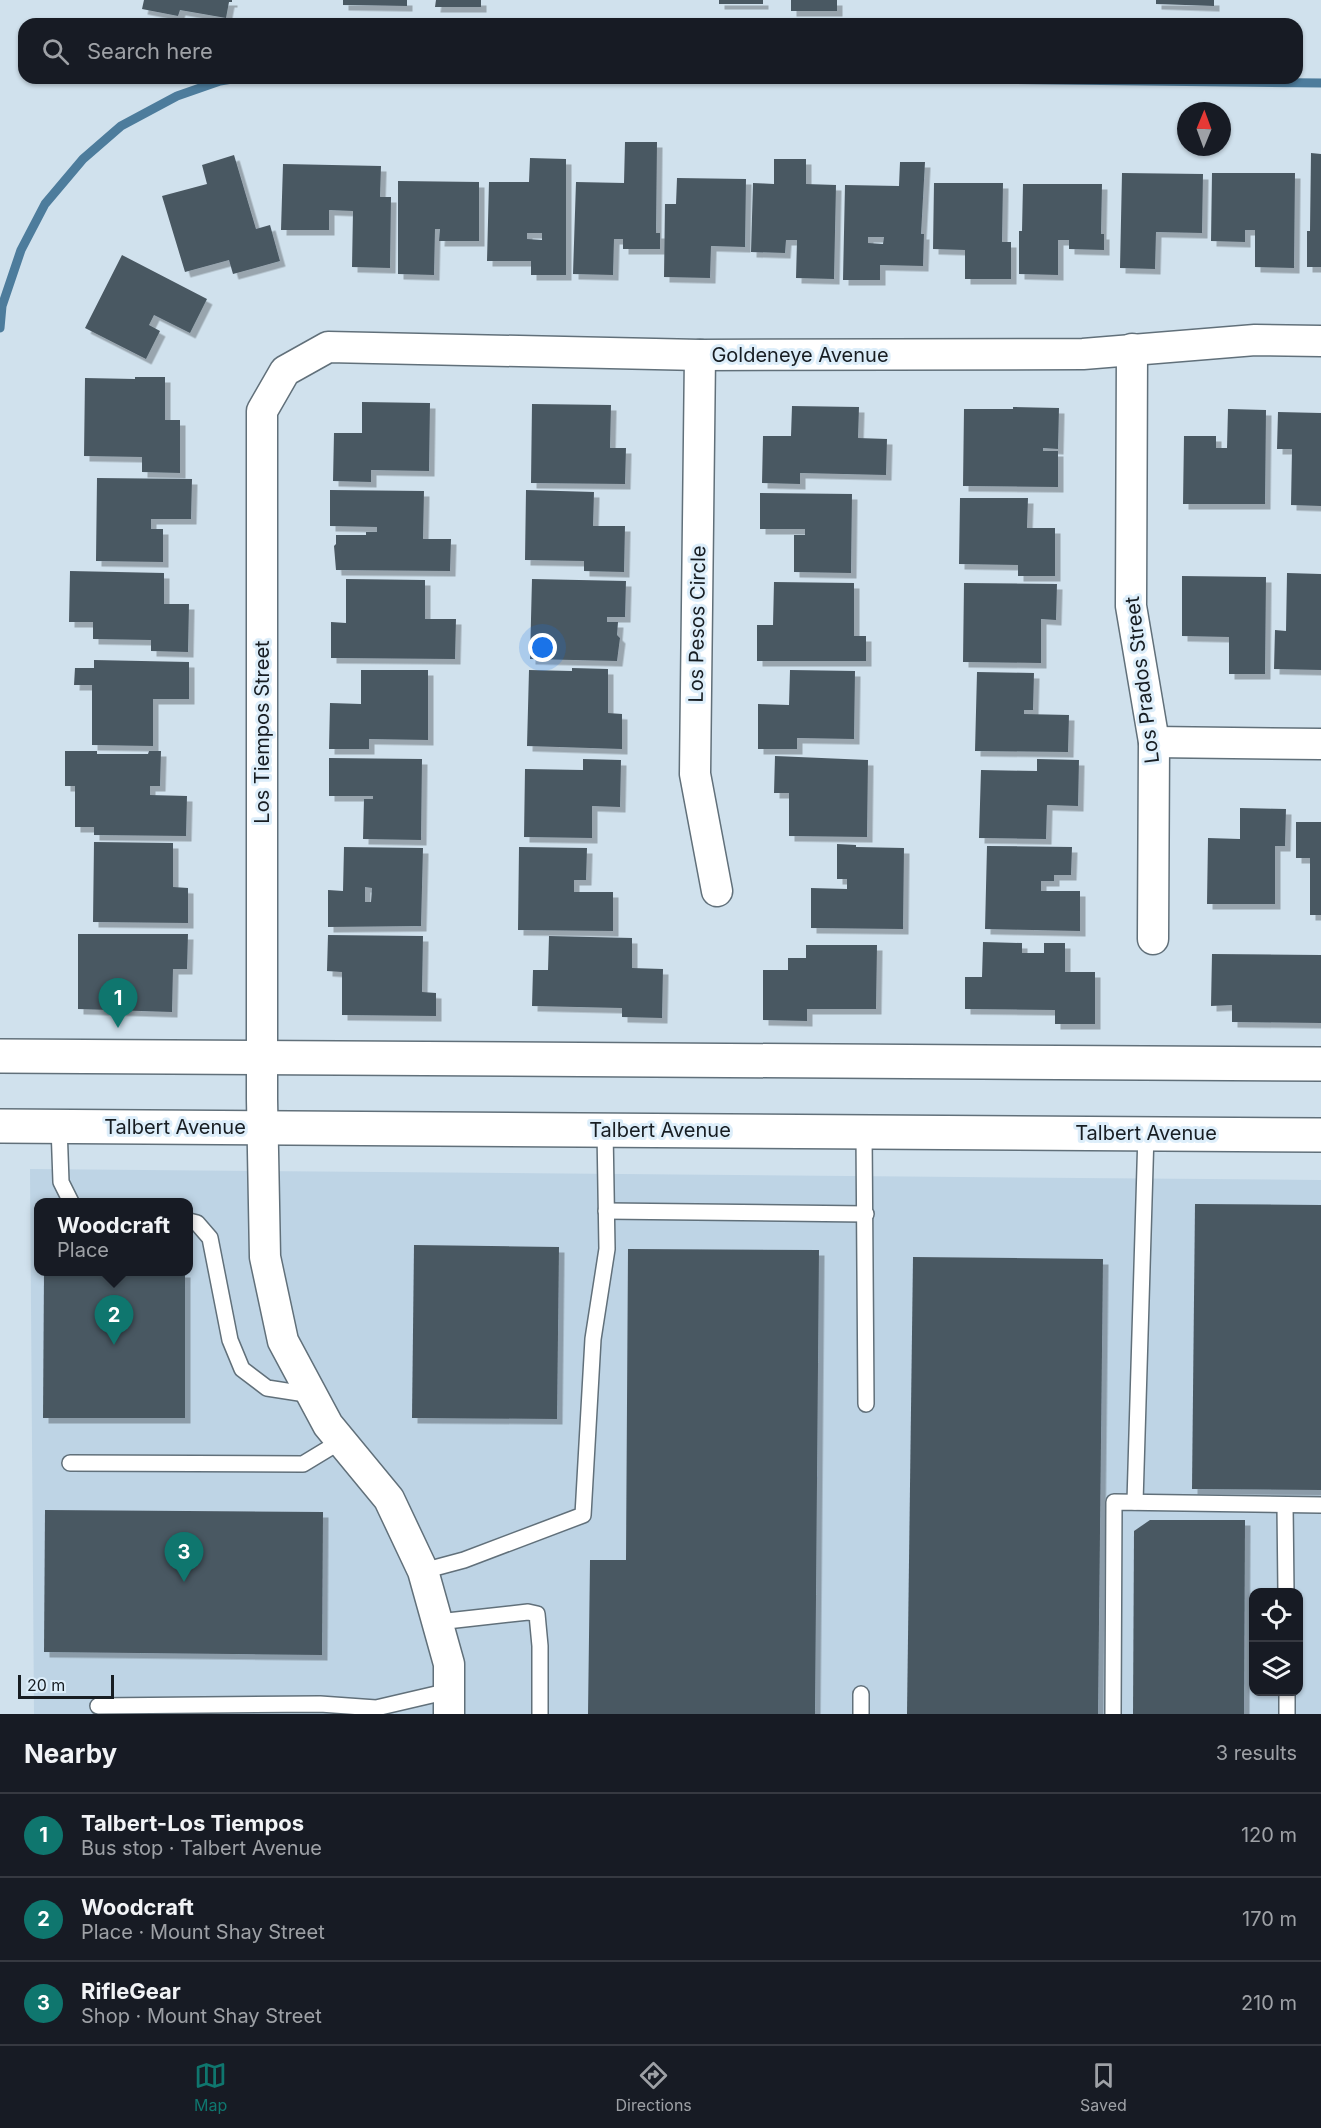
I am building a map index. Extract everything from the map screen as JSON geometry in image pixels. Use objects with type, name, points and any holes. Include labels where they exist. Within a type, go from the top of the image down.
[{"type":"main road","points":[[0,1056],[1321,1064]]},
{"type":"main road","name":"Talbert Avenue","points":[[0,1126],[59,1126],[263,1113],[605,1130],[1321,1135]]},
{"type":"street","name":"Goldeneye Avenue","points":[[285,371],[328,347],[700,356],[1083,354],[1255,340],[1321,341]]},
{"type":"street","name":"Los Prados Street","points":[[1132,349],[1131,606],[1154,742],[1153,939]]},
{"type":"street","name":"Los Pesos Circle","points":[[700,356],[695,774],[717,891]]},
{"type":"street","name":"Los Tiempos Street","points":[[285,371],[262,411],[262,1058],[265,1257],[283,1341],[328,1425],[389,1499],[423,1571],[449,1664],[449,1702]]},
{"type":"street","points":[[1154,742],[1321,744]]},
{"type":"lane","points":[[59,1126],[61,1182],[69,1198]]},
{"type":"lane","points":[[423,1571],[464,1560],[583,1515],[593,1339],[607,1249],[605,1130]]},
{"type":"lane","points":[[864,1132],[866,1404]]},
{"type":"lane","points":[[1136,1502],[1146,1133]]},
{"type":"lane","points":[[606,1211],[866,1214]]},
{"type":"lane","points":[[193,1222],[197,1223],[210,1238],[230,1340],[242,1369],[267,1388],[312,1395]]},
{"type":"lane","points":[[70,1463],[303,1464],[341,1441]]},
{"type":"lane","points":[[1113,1714],[1114,1502],[1321,1505]]},
{"type":"lane","points":[[1285,1505],[1286,1588]]},
{"type":"lane","points":[[438,1622],[528,1612],[537,1614],[540,1646],[540,1714]]},
{"type":"lane","points":[[861,1694],[861,1714]]},
{"type":"lane","points":[[1287,1696],[1287,1714]]},
{"type":"lane","points":[[98,1706],[320,1704],[376,1708],[449,1702]]},
{"type":"shaded area","points":[[30,1169],[1321,1180],[1321,1714],[34,1714]]},
{"type":"building","points":[[144,0],[232,0],[232,2],[229,2],[226,18],[180,10],[178,16],[142,9]]},
{"type":"building","points":[[343,0],[407,0],[407,6],[343,5]]},
{"type":"building","points":[[436,0],[481,0],[481,7],[435,7]]},
{"type":"building","points":[[719,0],[763,0],[763,4],[719,4]]},
{"type":"building","points":[[791,0],[837,0],[837,11],[791,11]]},
{"type":"building","points":[[1156,0],[1214,0],[1214,6],[1156,4]]},
{"type":"building","points":[[625,142],[657,142],[656,233],[660,233],[660,249],[623,249],[623,239],[614,239],[613,275],[573,274],[576,182],[624,183]]},
{"type":"building","points":[[1311,153],[1321,154],[1321,267],[1307,267]]},
{"type":"building","points":[[234,155],[256,229],[270,225],[280,261],[233,274],[229,260],[185,272],[162,196],[207,184],[202,165]]},
{"type":"building","points":[[530,158],[566,159],[566,275],[531,275],[531,261],[487,261],[489,182],[529,182]],"holes":[[[527,233],[542,233],[542,240],[527,239]]]},
{"type":"building","points":[[774,159],[806,159],[806,184],[836,185],[834,279],[796,278],[797,240],[786,240],[785,253],[751,252],[753,183],[774,184]]},
{"type":"building","points":[[900,162],[925,162],[921,234],[924,234],[923,266],[880,265],[880,280],[843,280],[845,185],[899,186]],"holes":[[[868,237],[884,237],[883,244],[868,243]]]},
{"type":"building","points":[[283,164],[381,166],[380,197],[391,197],[390,268],[352,267],[353,211],[329,210],[329,230],[281,230]]},
{"type":"building","points":[[1122,173],[1203,174],[1202,233],[1156,232],[1155,269],[1120,268]]},
{"type":"building","points":[[1212,173],[1295,173],[1294,268],[1255,267],[1255,230],[1245,230],[1245,242],[1211,241]]},
{"type":"building","points":[[677,178],[746,179],[745,247],[711,246],[710,278],[664,277],[665,204],[676,204]]},
{"type":"building","points":[[398,181],[479,182],[479,241],[439,241],[440,229],[435,229],[434,275],[398,274]]},
{"type":"building","points":[[934,183],[1003,183],[1002,242],[1011,242],[1011,279],[965,279],[965,250],[933,249]]},
{"type":"building","points":[[1023,184],[1102,184],[1101,234],[1104,234],[1104,250],[1069,249],[1069,240],[1058,240],[1058,275],[1019,274],[1019,231],[1022,231]]},
{"type":"building","points":[[122,255],[207,299],[190,333],[154,315],[149,325],[160,331],[146,359],[85,328]]},
{"type":"building","points":[[135,377],[165,377],[165,420],[180,420],[180,473],[142,472],[142,457],[84,456],[85,378],[135,379]]},
{"type":"building","points":[[362,402],[430,403],[429,471],[371,470],[371,482],[333,481],[334,433],[362,433]]},
{"type":"building","points":[[532,404],[611,405],[610,448],[626,448],[625,484],[531,483]]},
{"type":"building","points":[[792,406],[859,407],[858,438],[887,439],[886,475],[800,473],[800,484],[762,483],[763,436],[791,436]]},
{"type":"building","points":[[1013,407],[1059,408],[1058,449],[1043,448],[1043,451],[1058,451],[1058,487],[963,486],[964,409],[1013,409]]},
{"type":"building","points":[[1228,409],[1266,410],[1265,504],[1183,504],[1184,436],[1216,436],[1216,448],[1227,448]]},
{"type":"building","points":[[1278,412],[1321,413],[1321,506],[1291,505],[1292,449],[1277,449]]},
{"type":"building","points":[[97,478],[192,479],[191,519],[151,519],[151,529],[163,529],[163,562],[96,561]]},
{"type":"building","points":[[330,490],[424,491],[423,539],[451,539],[450,571],[336,570],[334,546],[336,535],[366,535],[366,532],[377,532],[377,527],[330,526]]},
{"type":"building","points":[[526,490],[594,492],[593,526],[625,526],[624,572],[584,571],[584,561],[525,560]]},
{"type":"building","points":[[760,493],[852,494],[851,573],[794,572],[794,535],[805,535],[805,529],[760,529]]},
{"type":"building","points":[[960,498],[1028,498],[1027,528],[1055,528],[1055,576],[1018,576],[1018,565],[959,564]]},
{"type":"building","points":[[70,571],[164,573],[164,604],[189,604],[188,652],[151,651],[151,640],[93,639],[93,622],[69,622]]},
{"type":"building","points":[[1287,573],[1321,574],[1321,670],[1274,669],[1275,630],[1286,631]]},
{"type":"building","points":[[1182,576],[1266,577],[1265,674],[1229,674],[1229,637],[1182,636]]},
{"type":"building","points":[[346,579],[425,580],[425,619],[456,619],[455,659],[331,658],[331,622],[346,623]]},
{"type":"building","points":[[532,579],[626,581],[625,617],[607,617],[607,622],[618,622],[617,635],[620,638],[617,661],[530,659]]},
{"type":"building","points":[[774,582],[854,583],[854,636],[866,636],[866,661],[757,661],[757,625],[773,625]]},
{"type":"building","points":[[964,583],[1057,584],[1056,620],[1041,619],[1041,663],[963,662]]},
{"type":"building","points":[[94,660],[189,662],[189,699],[153,699],[153,746],[92,745],[92,685],[74,685],[75,668],[94,668]]},
{"type":"building","points":[[572,668],[608,669],[608,713],[622,714],[622,749],[527,746],[529,670],[572,671]]},
{"type":"building","points":[[361,670],[428,670],[428,740],[369,739],[369,749],[329,749],[330,703],[361,704]]},
{"type":"building","points":[[790,670],[855,671],[854,739],[797,738],[797,749],[758,749],[758,704],[789,705]]},
{"type":"building","points":[[977,672],[1034,673],[1033,710],[1024,710],[1024,714],[1069,715],[1068,752],[975,751]]},
{"type":"building","points":[[65,751],[97,751],[97,754],[148,754],[149,751],[161,751],[160,786],[150,786],[150,795],[187,796],[186,836],[94,835],[94,827],[75,827],[75,786],[65,786]]},
{"type":"building","points":[[775,756],[868,760],[867,837],[789,836],[789,793],[774,793]]},
{"type":"building","points":[[329,758],[422,759],[421,840],[363,839],[364,799],[373,799],[373,796],[329,796]]},
{"type":"building","points":[[583,759],[621,760],[620,807],[592,806],[592,838],[524,837],[525,769],[583,770]]},
{"type":"building","points":[[1037,759],[1079,760],[1078,806],[1047,805],[1046,839],[979,838],[981,770],[1037,771]]},
{"type":"building","points":[[1240,808],[1286,809],[1285,846],[1275,846],[1275,904],[1207,904],[1208,838],[1240,839]]},
{"type":"building","points":[[1296,822],[1321,822],[1321,915],[1310,915],[1310,858],[1296,858]]},
{"type":"building","points":[[94,842],[173,843],[173,887],[188,888],[188,923],[93,922]]},
{"type":"building","points":[[837,844],[856,845],[856,847],[904,848],[903,929],[811,928],[811,888],[847,889],[847,879],[837,879]]},
{"type":"building","points":[[987,846],[1072,847],[1071,875],[1054,875],[1054,881],[1041,881],[1041,891],[1080,891],[1080,931],[985,929]]},
{"type":"building","points":[[344,847],[423,848],[421,926],[328,927],[328,890],[343,891]],"holes":[[[365,887],[372,888],[371,902],[365,902]]]},
{"type":"building","points":[[519,847],[587,848],[586,880],[574,880],[574,892],[613,892],[613,931],[518,930]]},
{"type":"building","points":[[78,934],[188,934],[187,969],[173,969],[172,1012],[78,1009]]},
{"type":"building","points":[[328,935],[423,936],[422,992],[436,993],[436,1016],[342,1015],[342,972],[327,971]]},
{"type":"building","points":[[549,936],[632,938],[632,968],[663,969],[662,1018],[622,1017],[622,1008],[532,1006],[533,970],[548,970]]},
{"type":"building","points":[[983,942],[1022,943],[1022,953],[1044,953],[1044,943],[1065,943],[1065,972],[1095,972],[1095,1024],[1055,1024],[1055,1010],[965,1009],[965,977],[982,977]]},
{"type":"building","points":[[806,945],[877,945],[876,1009],[807,1009],[807,1021],[763,1020],[763,970],[788,970],[788,958],[806,958]]},
{"type":"building","points":[[1212,954],[1321,955],[1321,1023],[1232,1022],[1232,1005],[1211,1006]]},
{"type":"building","points":[[1195,1204],[1321,1205],[1321,1490],[1192,1489]]},
{"type":"building","points":[[414,1245],[559,1247],[557,1419],[412,1418]]},
{"type":"building","points":[[628,1249],[819,1250],[815,1714],[588,1714],[590,1560],[626,1560]]},
{"type":"building","points":[[913,1257],[1103,1259],[1098,1714],[907,1714]]},
{"type":"building","points":[[44,1276],[185,1276],[185,1418],[43,1418]]},
{"type":"building","points":[[45,1510],[323,1512],[322,1655],[44,1652]]},
{"type":"building","points":[[1150,1520],[1245,1520],[1244,1714],[1133,1714],[1134,1531]]},
{"type":"waterway","points":[[1303,83],[1321,83]]},
{"type":"waterway","points":[[0,328],[2,306],[21,250],[45,204],[83,159],[121,126],[177,96],[211,84]]},
{"type":"place","name":"Talbert-Los Tiempos","points":[[118,1028]]},
{"type":"place","name":"Woodcraft","points":[[114,1345]]},
{"type":"place","name":"RifleGear","points":[[184,1582]]}]
